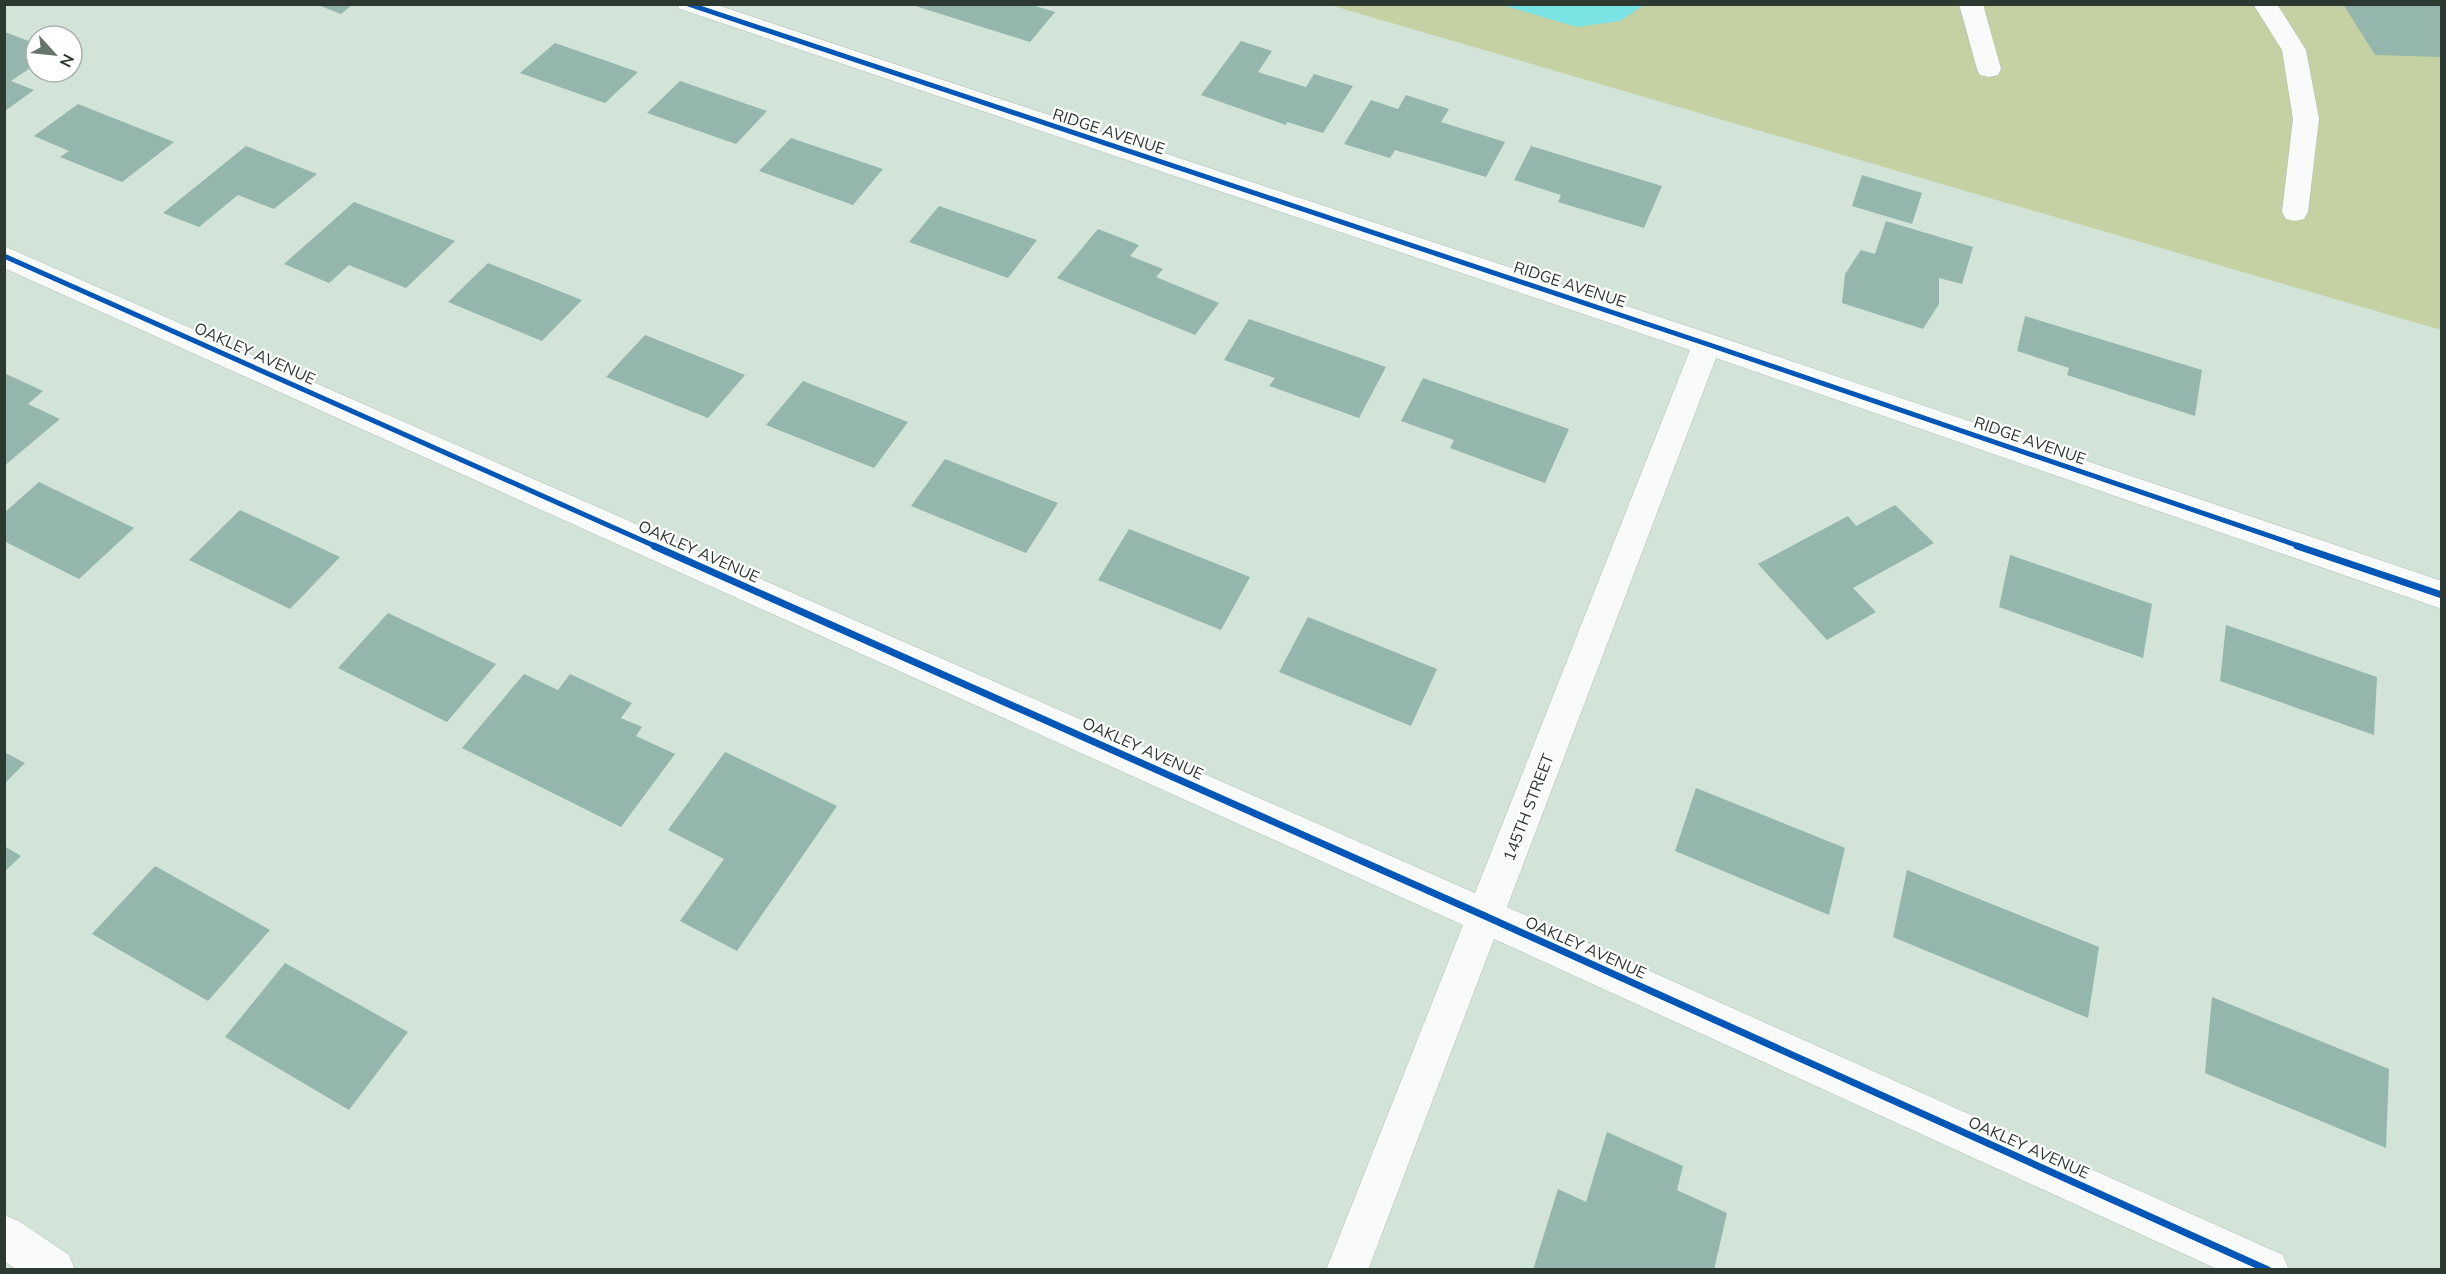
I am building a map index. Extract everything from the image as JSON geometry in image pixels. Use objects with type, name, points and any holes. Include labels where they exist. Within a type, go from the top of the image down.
[{"type":"street","name":"RIDGE AVENUE","points":[[688,4],[1707,344],[2442,595]]},
{"type":"street","points":[[1971,4],[1989,69]]},
{"type":"street","points":[[2265,4],[2294,50],[2306,119],[2295,212]]},
{"type":"street","name":"OAKLEY AVENUE","points":[[4,256],[1485,916],[2268,1269]]},
{"type":"street","name":"145TH STREET","points":[[1347,1269],[1707,344]]},
{"type":"street","points":[[4,1236],[54,1269]]},
{"type":"green space","points":[[1330,5],[2441,5],[2441,330]]},
{"type":"water","points":[[1502,5],[1644,5],[1620,21],[1577,27]]},
{"type":"building","points":[[315,4],[353,4],[341,14]]},
{"type":"building","points":[[1029,4],[1055,12],[1030,42],[912,5]]},
{"type":"building","points":[[2343,4],[2442,4],[2442,57],[2375,55]]},
{"type":"building","points":[[5,32],[24,39],[24,72],[11,81],[34,90],[5,111]]},
{"type":"building","points":[[1241,41],[1272,51],[1258,72],[1306,87],[1314,74],[1353,86],[1323,133],[1287,122],[1286,125],[1201,95]]},
{"type":"building","points":[[555,43],[638,72],[605,103],[520,73]]},
{"type":"building","points":[[680,81],[767,111],[736,144],[647,113]]},
{"type":"building","points":[[1406,95],[1449,109],[1441,122],[1505,142],[1486,177],[1395,150],[1390,158],[1344,144],[1371,100],[1398,109]]},
{"type":"building","points":[[78,104],[174,142],[122,182],[60,157],[69,151],[34,136]]},
{"type":"building","points":[[791,138],[883,169],[853,205],[759,171]]},
{"type":"building","points":[[246,146],[317,174],[274,209],[238,195],[199,227],[163,213]]},
{"type":"building","points":[[1531,146],[1662,186],[1644,228],[1558,202],[1561,195],[1514,180]]},
{"type":"building","points":[[1862,175],[1922,193],[1912,224],[1852,206]]},
{"type":"building","points":[[354,202],[455,241],[406,288],[349,265],[329,283],[284,264]]},
{"type":"building","points":[[939,206],[1037,240],[1008,278],[909,242]]},
{"type":"building","points":[[1886,221],[1973,247],[1962,284],[1939,278],[1939,304],[1923,329],[1842,303],[1845,274],[1861,250],[1875,254]]},
{"type":"building","points":[[1098,229],[1139,245],[1130,256],[1163,269],[1156,277],[1219,303],[1195,335],[1057,278]]},
{"type":"building","points":[[488,263],[582,300],[542,341],[448,302]]},
{"type":"building","points":[[2025,316],[2202,370],[2195,416],[2067,375],[2069,368],[2017,351]]},
{"type":"building","points":[[1249,319],[1386,367],[1359,418],[1269,386],[1275,378],[1224,360]]},
{"type":"building","points":[[645,335],[745,375],[708,418],[606,377]]},
{"type":"building","points":[[4,373],[43,391],[28,404],[60,419],[4,466]]},
{"type":"building","points":[[1423,378],[1569,429],[1545,483],[1450,448],[1454,440],[1401,421]]},
{"type":"building","points":[[803,381],[908,422],[874,468],[766,425]]},
{"type":"building","points":[[945,459],[1058,503],[1026,553],[911,506]]},
{"type":"building","points":[[39,482],[134,528],[79,579],[4,541],[4,513]]},
{"type":"building","points":[[1895,505],[1934,543],[1853,588],[1876,612],[1827,640],[1758,564],[1848,516],[1856,526]]},
{"type":"building","points":[[240,510],[340,557],[290,609],[189,560]]},
{"type":"building","points":[[1129,529],[1250,577],[1221,630],[1098,580]]},
{"type":"building","points":[[2010,555],[2152,604],[2143,658],[1999,607]]},
{"type":"building","points":[[388,613],[496,664],[447,722],[338,668]]},
{"type":"building","points":[[1308,617],[1437,669],[1411,726],[1279,672]]},
{"type":"building","points":[[2226,625],[2377,677],[2374,735],[2220,681]]},
{"type":"building","points":[[524,674],[558,690],[570,674],[632,703],[621,718],[642,727],[636,736],[675,754],[621,827],[462,748]]},
{"type":"building","points":[[4,752],[25,763],[4,784]]},
{"type":"building","points":[[725,752],[837,806],[737,951],[680,921],[724,859],[668,830]]},
{"type":"building","points":[[1696,788],[1845,848],[1829,915],[1675,851]]},
{"type":"building","points":[[4,846],[21,856],[4,872]]},
{"type":"building","points":[[155,866],[270,930],[208,1001],[92,934]]},
{"type":"building","points":[[1907,870],[2099,947],[2088,1018],[1893,937]]},
{"type":"building","points":[[285,963],[408,1032],[349,1110],[225,1037]]},
{"type":"building","points":[[2212,997],[2389,1069],[2386,1148],[2205,1073]]},
{"type":"building","points":[[1607,1132],[1683,1166],[1677,1190],[1727,1213],[1714,1270],[1533,1270],[1558,1189],[1586,1202]]},
{"type":"cycle path","points":[[688,4],[1707,344],[2442,595]]},
{"type":"cycle path","points":[[4,256],[1485,916],[2268,1270]]}]
